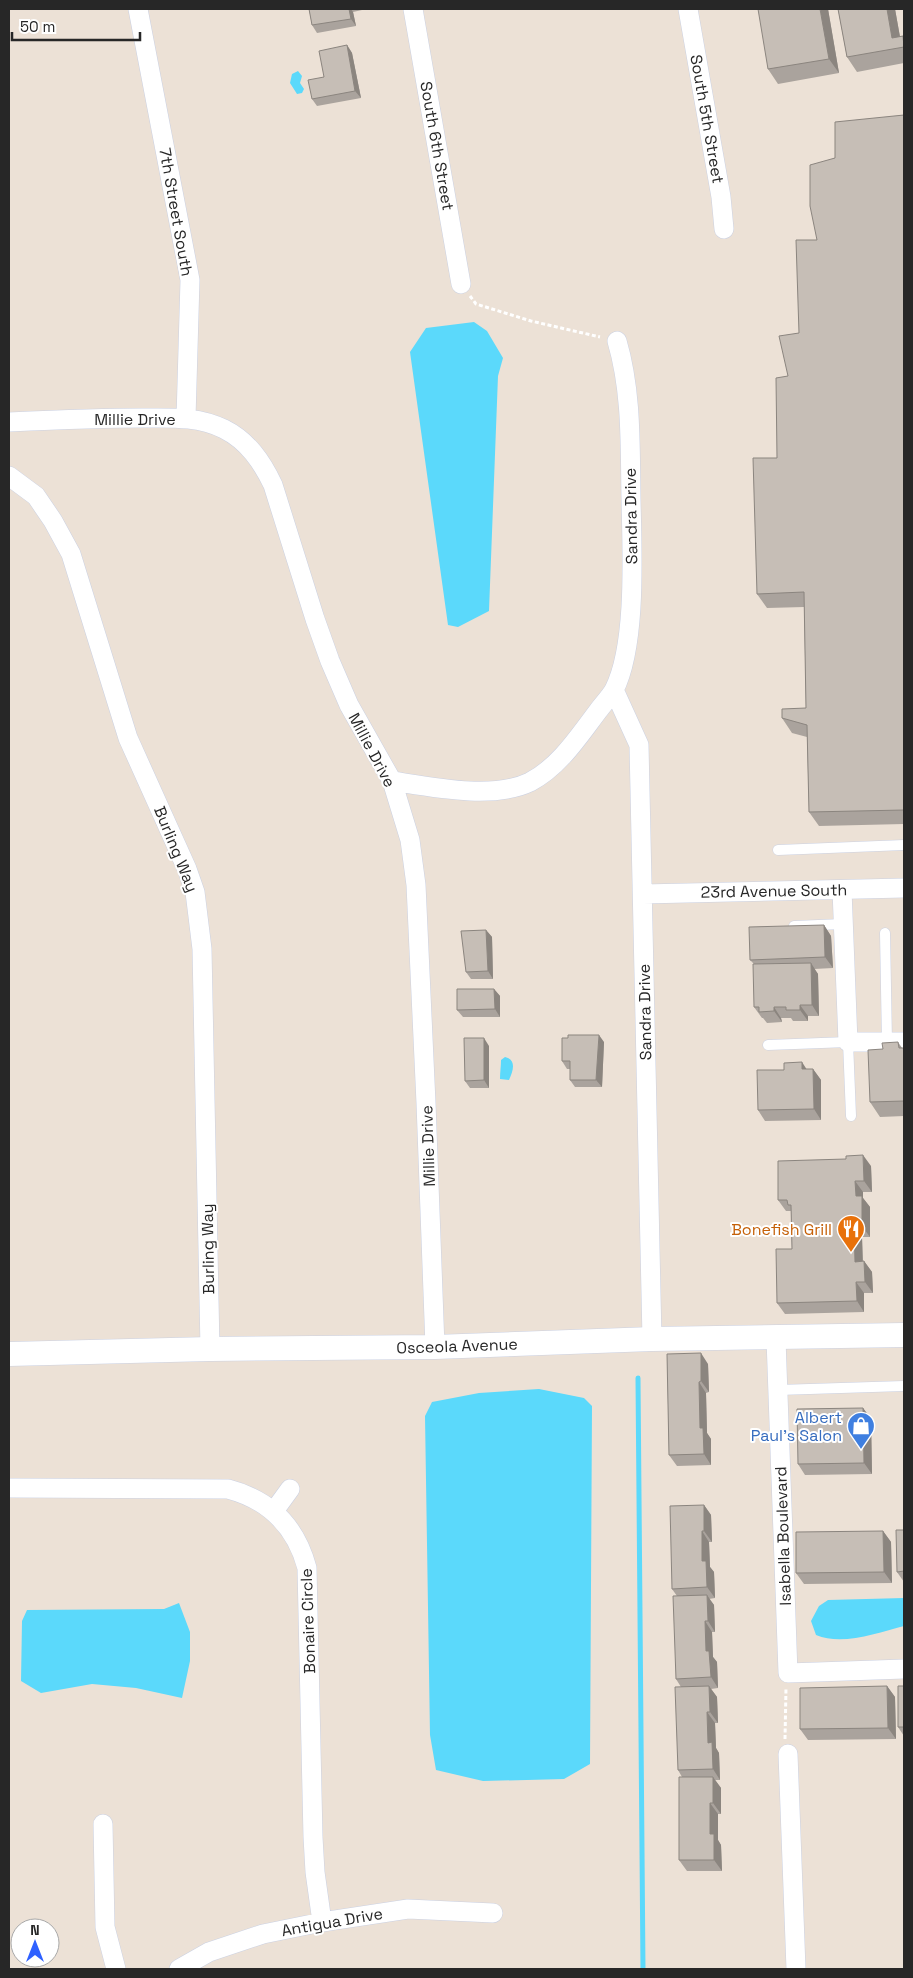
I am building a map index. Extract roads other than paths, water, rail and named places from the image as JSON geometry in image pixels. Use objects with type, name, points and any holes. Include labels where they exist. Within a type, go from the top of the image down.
[{"type":"street","name":"7th Street South","points":[[138,9],[190,280],[186,418]]},
{"type":"street","name":"South 6th Street","points":[[413,9],[461,284]]},
{"type":"street","name":"South 5th Street","points":[[688,9],[721,197],[724,229]]},
{"type":"street","name":"Sandra Drive","points":[[392,781],[463,790],[510,788],[530,782],[564,754],[614,690],[624,656],[629,627],[632,556],[630,410],[624,364],[617,341]]},
{"type":"street","name":"Millie Drive","points":[[9,422],[186,418],[207,422],[225,429],[240,439],[263,464],[273,485],[330,661],[349,705],[392,781],[410,840],[416,885],[435,1347]]},
{"type":"street","name":"Burling Way","points":[[9,476],[36,496],[53,521],[71,554],[128,738],[187,869],[195,892],[202,949],[210,1349]]},
{"type":"street","name":"Sandra Drive","points":[[614,690],[639,745],[652,1339]]},
{"type":"street","name":"23rd Avenue South","points":[[643,894],[904,888]]},
{"type":"street","points":[[842,890],[848,1042],[896,1042]]},
{"type":"street","name":"Osceola Avenue","points":[[9,1354],[210,1349],[435,1347],[652,1339],[776,1339],[904,1335]]},
{"type":"street","name":"Isabella Boulevard","points":[[776,1339],[788,1673],[904,1669]]},
{"type":"street","name":"Bonaire Circle","points":[[9,1488],[212,1488],[245,1494],[274,1511],[296,1536],[307,1568],[314,1846],[322,1922]]},
{"type":"street","points":[[274,1511],[290,1490]]},
{"type":"street","points":[[788,1754],[796,1969]]},
{"type":"street","points":[[103,1824],[105,1927],[116,1969]]},
{"type":"street","name":"Antigua Drive","points":[[179,1969],[209,1952],[263,1934],[322,1922],[408,1909],[493,1913]]},
{"type":"lane","points":[[778,850],[904,845]]},
{"type":"lane","points":[[784,926],[843,924]]},
{"type":"lane","points":[[884,933],[896,1042]]},
{"type":"lane","points":[[768,1045],[848,1042],[851,1116]]},
{"type":"lane","points":[[778,1390],[904,1386]]},
{"type":"water","points":[[298,71],[302,76],[300,83],[304,89],[302,93],[297,94],[290,83],[292,74]]},
{"type":"water","points":[[474,322],[487,331],[503,358],[498,376],[489,611],[458,627],[448,625],[410,352],[426,328]]},
{"type":"water","points":[[505,1057],[509,1058],[513,1063],[513,1070],[509,1080],[500,1079],[501,1060]]},
{"type":"water","points":[[539,1389],[584,1398],[592,1406],[590,1764],[564,1779],[483,1781],[436,1770],[430,1735],[425,1416],[432,1402],[479,1393]]},
{"type":"water","points":[[904,1598],[904,1626],[871,1635],[848,1639],[826,1638],[816,1635],[811,1621],[819,1606],[828,1600]]},
{"type":"water","points":[[179,1603],[190,1632],[190,1661],[182,1698],[136,1688],[92,1684],[41,1693],[21,1681],[22,1621],[27,1610],[164,1609]]},
{"type":"waterway","points":[[638,1378],[643,1969]]},
{"type":"place","name":"Bonefish Grill","points":[[851,1253]]},
{"type":"place","name":"Albert Paul's Salon","points":[[861,1450]]}]
